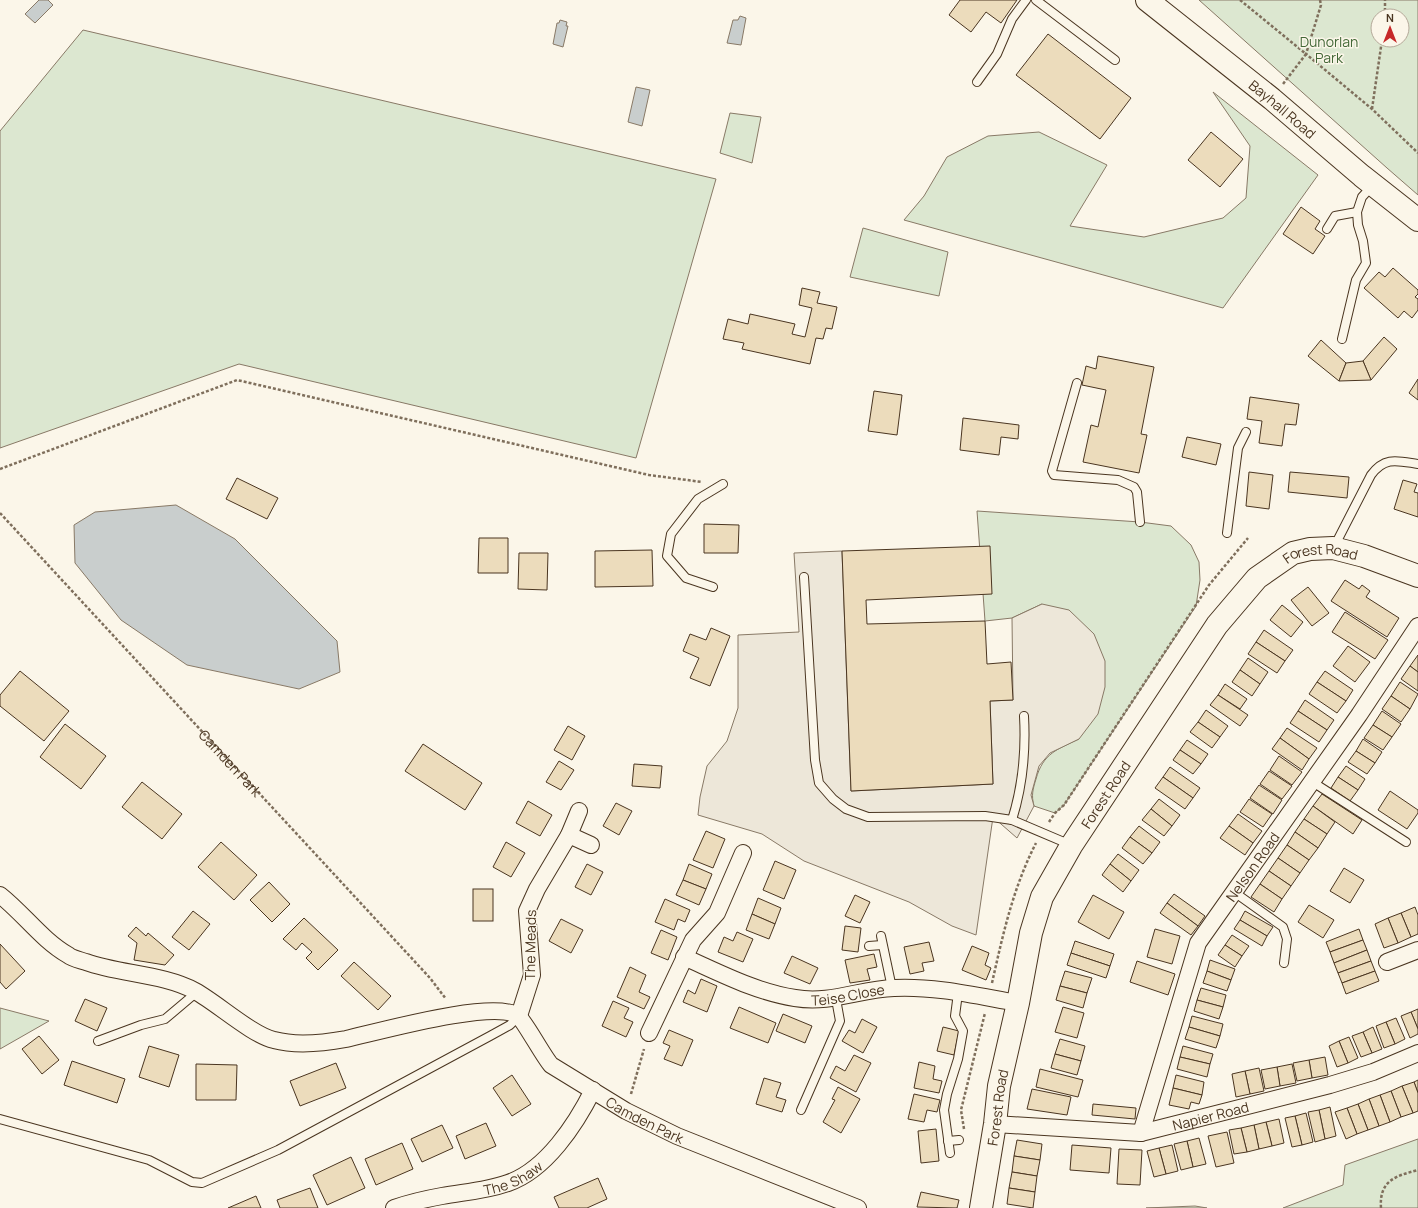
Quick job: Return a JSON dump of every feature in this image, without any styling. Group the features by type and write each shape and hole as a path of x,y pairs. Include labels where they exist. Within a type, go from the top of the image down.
{"street":[{"name":"Bayhall Road","path":"1147,0 1272,99 1418,220"},
{"name":"Forest Road","path":"981,1208 995,1124 998,1086 1018,1003 1030,940 1042,897 1072,846 1217,625 1238,597 1256,578 1293,553 1310,549 1333,548 1364,556 1418,576"},
{"name":"Nelson Road","path":"1141,1133 1198,943 1359,715 1418,626"},
{"name":"The Meads","path":"519,1016 532,975 527,911 537,889 569,835 580,811"},
{"path":"569,835 591,845"},
{"path":"649,1033 693,940 717,913 743,853"},
{"path":"0,895 18,909 45,937 69,956 102,968 174,983 197,992 218,1004 258,1033 274,1040 300,1043 344,1039 458,1014 483,1011 510,1012 519,1016"},
{"path":"1387,962 1418,950"},
{"name":"Teise Close","path":"684,957 763,990 795,998 836,999 892,988 912,988 958,993 1018,1003"},
{"name":"Camden Park","path":"519,1016 543,1056 551,1065 626,1111 678,1136 858,1208"},
{"name":"Napier Road","path":"995,1124 1141,1133 1330,1085 1373,1072 1418,1053"},
{"name":"The Shaw","path":"394,1208 442,1196 476,1192 509,1183 532,1170 554,1149 580,1115 593,1090"}],"lane":[{"path":"977,82 997,54 1012,19 1026,0"},
{"path":"1036,0 1115,60"},
{"path":"1342,340 1356,280 1366,263 1363,241 1358,225 1357,212 1362,197 1374,185"},
{"path":"1327,229 1335,216 1357,212"},
{"path":"1077,383 1052,471 1054,475 1118,480 1127,483 1137,492 1140,522"},
{"path":"1227,533 1238,448 1246,432"},
{"path":"1333,548 1368,480 1380,464 1394,461 1418,464"},
{"path":"713,586 686,578 667,556 671,534 698,499 722,484"},
{"path":"804,576 815,760 819,784 833,799 846,809 868,817 964,814 1012,820 1041,834 1072,846"},
{"path":"1012,820 1024,776 1026,749 1024,716"},
{"path":"1311,781 1406,842"},
{"path":"1234,892 1283,927 1287,939 1284,964"},
{"path":"881,936 892,988"},
{"path":"869,946 882,945"},
{"path":"98,1041 141,1025 166,1019 197,992"},
{"path":"950,1153 944,1110 947,1094 958,1059 963,1031 955,1016 958,993"},
{"path":"801,1110 840,1020 836,999"},
{"path":"0,1119 149,1160 192,1182 202,1183 278,1150 510,1025 519,1016"},
{"path":"948,1141 959,1140"}],"path":[{"path":"1240,0 1372,109 1418,153"},
{"path":"1272,99 1306,54 1321,5 1320,0"},
{"path":"1372,109 1381,48"},
{"path":"0,468 237,380 649,475 722,484"},
{"name":"Camden Park","path":"0,513 430,978 458,1014"},
{"path":"626,1111 649,1033"},
{"path":"1381,1208 1382,1191 1387,1184 1393,1178 1418,1170"}],"green space":[{"name":"Dunorlan Park","path":"1199,0 1418,0 1418,195 1387,168"},
{"path":"83,30 716,179 636,458 239,364 0,448 0,131"},
{"path":"1213,92 1318,175 1223,308 904,220 924,196 947,157 988,136 1039,132 1107,165 1070,226 1144,237 1223,218 1246,198 1250,146"},
{"path":"730,113 761,117 752,163 720,153"},
{"path":"863,228 948,252 939,296 850,277"},
{"path":"977,511 1140,522 1171,526 1191,545 1199,562 1200,580 1196,606 1064,805 1055,813 1034,806 1033,792 1036,779 1043,763 1052,753 1079,739 1042,604 1012,618 985,621"},
{"path":"0,1008 49,1021 0,1049"},
{"path":"1418,1139 1418,1208 1283,1208 1343,1185 1345,1165"},
{"path":"1195,1206 1207,1208 1146,1208"}],"shaded area":[{"path":"39,0 48,0 53,5 35,23 25,14"},
{"path":"740,16 746,18 741,45 727,43 733,20 738,20"},
{"path":"560,20 567,22 566,26 568,26 563,47 553,44 557,23 559,23"},
{"path":"636,87 650,90 642,126 628,122"},
{"path":"176,505 235,539 337,641 340,672 299,689 187,665 121,620 75,563 74,525 95,512"},
{"path":"842,551 851,791 993,784 990,701 1013,700 1012,618 1042,604 1069,610 1094,634 1105,661 1105,687 1098,714 1079,739 1050,753 1039,766 1031,795 1034,806 1017,838 993,817 976,935 952,926 909,902 804,861 762,834 698,815 700,797 707,766 727,741 738,708 738,635 799,632 794,553"}],"building":[{"path":"960,0 1017,0 1001,23 986,12 971,32 949,15"},
{"path":"1048,34 1131,98 1100,139 1016,75"},
{"path":"1211,132 1243,159 1220,187 1188,160"},
{"path":"1301,207 1320,221 1315,229 1325,236 1313,254 1283,234"},
{"path":"1393,268 1418,290 1418,294 1415,297 1418,299 1418,310 1412,318 1404,311 1398,318 1364,288 1379,272 1385,277"},
{"path":"802,288 820,292 817,303 837,307 832,329 826,328 823,339 816,338 810,364 742,349 744,343 723,339 728,319 748,324 750,314 795,324 792,334 805,337 812,308 799,305"},
{"path":"1384,337 1397,349 1371,380 1363,361"},
{"path":"1321,340 1346,363 1339,381 1308,356"},
{"path":"1098,356 1154,367 1141,434 1147,435 1139,473 1083,462 1091,425 1098,427 1106,390 1082,385 1086,366 1096,369"},
{"path":"1363,361 1371,380 1339,381 1346,363"},
{"path":"1418,379 1418,400 1409,393"},
{"path":"874,391 902,395 897,435 868,431"},
{"path":"1250,397 1299,404 1296,425 1285,424 1282,446 1259,443 1262,421 1247,419"},
{"path":"963,418 1019,425 1018,439 1001,437 999,455 960,450"},
{"path":"1187,437 1221,444 1216,465 1182,457"},
{"path":"1249,472 1273,475 1269,509 1246,506"},
{"path":"1290,472 1349,477 1347,498 1288,492"},
{"path":"237,478 278,498 267,519 226,499"},
{"path":"1403,480 1417,484 1414,492 1418,493 1418,517 1394,509"},
{"path":"704,524 739,525 738,553 704,553"},
{"path":"479,538 508,538 508,573 478,573"},
{"path":"990,546 992,594 866,600 867,624 985,621 987,664 1011,662 1013,700 990,701 993,784 851,791 842,551"},
{"path":"652,550 653,586 595,587 595,551"},
{"path":"519,553 548,553 547,590 518,589"},
{"path":"1345,580 1359,589 1362,585 1370,591 1366,597 1399,618 1387,637 1331,601"},
{"path":"1308,587 1329,613 1312,626 1291,600"},
{"path":"1282,605 1303,622 1291,637 1270,620"},
{"path":"1345,612 1388,640 1375,659 1332,632"},
{"path":"711,628 730,636 710,686 690,678 699,658 683,651 690,634 706,640"},
{"path":"1264,630 1293,650 1285,661 1256,642"},
{"path":"1256,642 1285,661 1277,673 1248,654"},
{"path":"1348,646 1370,662 1355,682 1333,666"},
{"path":"1418,655 1418,672 1410,666"},
{"path":"1248,658 1268,672 1260,684 1240,670"},
{"path":"1410,666 1418,672 1418,691 1401,679"},
{"path":"1240,670 1260,684 1252,696 1232,682"},
{"path":"20,671 69,711 44,741 0,706 0,695"},
{"path":"1325,671 1353,690 1346,701 1317,682"},
{"path":"1317,682 1346,701 1337,713 1309,694"},
{"path":"1400,682 1418,694 1410,709 1391,696"},
{"path":"1225,684 1247,699 1240,709 1218,695"},
{"path":"1218,695 1248,715 1240,726 1210,705"},
{"path":"1391,696 1410,709 1401,722 1382,709"},
{"path":"1305,700 1334,720 1327,730 1298,711"},
{"path":"1206,710 1228,726 1220,737 1198,722"},
{"path":"1298,711 1327,730 1319,742 1290,723"},
{"path":"1382,711 1401,724 1392,737 1373,725"},
{"path":"1198,722 1220,737 1212,748 1190,732"},
{"path":"65,724 106,756 81,789 40,757"},
{"path":"1373,725 1392,737 1383,750 1364,738"},
{"path":"568,726 585,736 572,760 554,750"},
{"path":"1287,728 1317,748 1309,759 1280,738"},
{"path":"1280,738 1309,759 1302,770 1272,749"},
{"path":"1363,739 1382,752 1375,763 1356,751"},
{"path":"1187,740 1208,754 1201,764 1180,750"},
{"path":"423,744 482,783 465,810 405,771"},
{"path":"1180,750 1201,764 1193,774 1173,760"},
{"path":"1356,751 1375,763 1367,774 1348,762"},
{"path":"1279,756 1302,772 1292,785 1270,770"},
{"path":"559,761 574,770 561,790 546,782"},
{"path":"634,764 662,766 660,788 632,786"},
{"path":"1346,766 1365,779 1358,790 1338,777"},
{"path":"1170,767 1200,788 1193,798 1163,777"},
{"path":"1269,771 1292,786 1282,799 1260,784"},
{"path":"1163,777 1193,798 1185,809 1155,788"},
{"path":"1338,777 1358,790 1350,801 1331,788"},
{"path":"142,782 182,814 162,839 122,807"},
{"path":"1259,785 1282,800 1273,814 1250,798"},
{"path":"1390,791 1418,810 1418,813 1407,829 1378,810"},
{"path":"1322,794 1362,820 1353,834 1313,806"},
{"path":"1159,799 1180,815 1172,826 1151,809"},
{"path":"1249,799 1272,814 1263,827 1240,812"},
{"path":"528,801 552,815 540,836 516,823"},
{"path":"616,803 632,811 619,835 603,826"},
{"path":"1313,806 1335,822 1327,834 1304,819"},
{"path":"1151,809 1172,826 1164,836 1142,820"},
{"path":"1238,814 1262,831 1253,843 1229,826"},
{"path":"1304,819 1327,834 1318,848 1295,832"},
{"path":"1139,826 1160,842 1152,853 1130,837"},
{"path":"1229,826 1253,843 1245,855 1220,838"},
{"path":"706,831 725,839 713,868 693,860"},
{"path":"1295,832 1318,848 1309,860 1287,845"},
{"path":"1130,837 1152,853 1143,864 1122,848"},
{"path":"221,842 257,875 234,900 198,867"},
{"path":"506,842 525,853 511,877 493,867"},
{"path":"1287,845 1309,860 1300,873 1278,858"},
{"path":"1118,854 1139,870 1131,881 1110,864"},
{"path":"1278,858 1300,873 1291,886 1269,871"},
{"path":"775,861 796,870 784,899 763,890"},
{"path":"587,864 603,872 591,895 575,887"},
{"path":"689,864 712,874 706,889 683,880"},
{"path":"1110,864 1131,881 1123,892 1102,875"},
{"path":"1344,868 1364,880 1350,903 1330,891"},
{"path":"1269,871 1291,886 1282,899 1260,884"},
{"path":"683,880 706,889 699,905 676,895"},
{"path":"269,882 290,904 272,922 250,900"},
{"path":"1260,884 1282,899 1274,912 1251,897"},
{"path":"473,889 493,889 493,921 473,921"},
{"path":"1174,894 1205,916 1198,926 1167,903"},
{"path":"855,895 870,902 860,923 845,916"},
{"path":"1093,895 1124,912 1109,939 1078,922"},
{"path":"758,898 781,908 775,924 752,914"},
{"path":"665,899 690,910 685,922 678,919 674,930 655,922"},
{"path":"1167,903 1198,926 1191,935 1160,913"},
{"path":"1309,905 1334,920 1323,938 1298,922"},
{"path":"1415,907 1418,915 1418,934 1411,937 1401,913"},
{"path":"193,911 210,924 189,950 172,937"},
{"path":"1245,911 1273,927 1267,936 1240,920"},
{"path":"1401,913 1411,937 1398,943 1388,918"},
{"path":"752,914 775,924 769,939 746,930"},
{"path":"304,918 338,950 318,970 306,958 312,952 302,943 296,950 283,939"},
{"path":"1388,918 1398,943 1384,948 1375,924"},
{"path":"561,919 583,930 571,953 549,941"},
{"path":"1240,920 1267,936 1262,946 1234,929"},
{"path":"845,926 861,928 858,952 842,950"},
{"path":"136,927 146,936 148,933 174,955 165,965 134,960 137,943 128,936"},
{"path":"1155,929 1180,936 1172,964 1147,957"},
{"path":"1359,929 1363,940 1330,952 1326,942"},
{"path":"661,930 677,937 668,960 651,953"},
{"path":"737,932 753,939 743,962 718,952 724,937 733,941"},
{"path":"1232,935 1249,946 1242,956 1225,945"},
{"path":"1363,940 1367,950 1334,963 1330,952"},
{"path":"1075,941 1114,954 1110,966 1071,953"},
{"path":"929,942 934,961 922,963 924,971 910,974 904,947"},
{"path":"0,944 25,971 6,989 0,982"},
{"path":"1225,945 1242,956 1235,967 1218,955"},
{"path":"972,946 989,953 985,965 991,968 986,980 962,970"},
{"path":"1367,950 1371,961 1338,973 1334,963"},
{"path":"1071,953 1110,966 1106,978 1067,965"},
{"path":"874,954 877,967 867,969 870,980 850,983 845,960"},
{"path":"792,956 818,968 810,984 784,973"},
{"path":"1210,960 1235,969 1231,980 1207,971"},
{"path":"1137,961 1175,974 1168,995 1130,982"},
{"path":"1371,961 1375,971 1342,983 1338,973"},
{"path":"354,962 391,996 378,1010 341,976"},
{"path":"630,967 646,975 639,992 650,997 644,1009 617,997"},
{"path":"1065,971 1092,978 1087,993 1060,986"},
{"path":"1207,971 1231,980 1227,991 1203,983"},
{"path":"1375,971 1379,981 1346,994 1342,983"},
{"path":"701,979 717,986 707,1012 683,1002 688,990 695,994"},
{"path":"1060,986 1087,993 1083,1008 1056,1000"},
{"path":"1201,988 1226,995 1223,1007 1197,1000"},
{"path":"85,999 107,1008 97,1031 75,1021"},
{"path":"1197,1000 1223,1007 1219,1019 1194,1011"},
{"path":"613,1001 629,1008 624,1018 633,1022 626,1037 602,1026"},
{"path":"739,1007 776,1023 768,1043 730,1028"},
{"path":"1063,1007 1084,1013 1077,1038 1055,1032"},
{"path":"1418,1009 1418,1029 1411,1012"},
{"path":"1411,1012 1418,1029 1418,1034 1410,1038 1401,1016"},
{"path":"783,1014 812,1026 805,1043 776,1031"},
{"path":"1192,1016 1223,1024 1220,1036 1189,1027"},
{"path":"1396,1018 1405,1039 1395,1044 1386,1022"},
{"path":"862,1019 877,1027 863,1053 842,1041 849,1030 855,1033"},
{"path":"1386,1022 1395,1044 1384,1048 1376,1026"},
{"path":"943,1027 959,1031 954,1055 937,1051"},
{"path":"1189,1027 1220,1036 1216,1048 1185,1039"},
{"path":"1373,1027 1382,1049 1372,1053 1363,1032"},
{"path":"669,1030 693,1040 682,1066 664,1059 670,1046 663,1043"},
{"path":"1363,1032 1372,1053 1361,1057 1352,1036"},
{"path":"39,1036 59,1060 42,1074 22,1049"},
{"path":"1349,1037 1358,1058 1348,1063 1339,1041"},
{"path":"1060,1039 1085,1046 1081,1061 1055,1054"},
{"path":"1339,1041 1348,1063 1337,1067 1329,1046"},
{"path":"149,1046 179,1055 169,1087 139,1077"},
{"path":"1183,1046 1213,1054 1210,1064 1180,1057"},
{"path":"1055,1054 1081,1061 1077,1075 1051,1068"},
{"path":"854,1055 871,1063 856,1092 830,1078 836,1066 845,1071"},
{"path":"1180,1057 1210,1064 1207,1077 1177,1069"},
{"path":"1325,1057 1328,1075 1312,1078 1309,1060"},
{"path":"1309,1060 1312,1078 1297,1081 1293,1063"},
{"path":"72,1061 125,1079 117,1103 64,1085"},
{"path":"919,1062 935,1066 933,1079 942,1081 939,1093 914,1088"},
{"path":"336,1063 346,1088 300,1106 290,1081"},
{"path":"196,1064 237,1065 236,1100 196,1100"},
{"path":"1292,1064 1296,1083 1280,1086 1277,1067"},
{"path":"1277,1067 1280,1086 1265,1089 1261,1070"},
{"path":"1259,1068 1264,1091 1250,1094 1245,1071"},
{"path":"1040,1069 1083,1080 1078,1097 1036,1087"},
{"path":"1245,1071 1250,1094 1236,1097 1232,1074"},
{"path":"512,1075 531,1104 512,1116 493,1088"},
{"path":"1176,1075 1204,1082 1202,1095 1173,1088"},
{"path":"764,1078 781,1083 776,1097 786,1100 782,1112 756,1104"},
{"path":"1418,1080 1418,1093 1414,1082"},
{"path":"1414,1082 1418,1093 1418,1111 1413,1113 1402,1086"},
{"path":"1402,1086 1413,1113 1401,1117 1391,1091"},
{"path":"838,1087 860,1099 841,1133 823,1122 835,1100 832,1099"},
{"path":"1173,1088 1202,1095 1199,1104 1191,1102 1189,1109 1169,1105"},
{"path":"1032,1089 1071,1097 1067,1115 1027,1109"},
{"path":"1391,1091 1401,1117 1390,1122 1380,1095"},
{"path":"914,1094 940,1100 937,1112 927,1110 924,1122 908,1119"},
{"path":"1380,1095 1390,1122 1379,1126 1369,1099"},
{"path":"1369,1099 1379,1126 1368,1130 1358,1104"},
{"path":"1093,1104 1136,1108 1135,1119 1092,1115"},
{"path":"1358,1104 1368,1130 1357,1134 1347,1108"},
{"path":"1330,1107 1336,1136 1325,1139 1319,1110"},
{"path":"1347,1108 1357,1134 1346,1139 1335,1112"},
{"path":"1319,1110 1325,1139 1315,1142 1308,1112"},
{"path":"1306,1113 1313,1142 1302,1145 1295,1116"},
{"path":"1295,1116 1302,1145 1292,1147 1285,1118"},
{"path":"1279,1119 1284,1143 1272,1146 1266,1122"},
{"path":"1266,1122 1272,1146 1259,1149 1254,1125"},
{"path":"486,1123 496,1146 465,1159 456,1136"},
{"path":"442,1125 453,1148 422,1162 411,1139"},
{"path":"1254,1125 1259,1149 1247,1152 1241,1128"},
{"path":"1241,1128 1247,1152 1234,1154 1229,1130"},
{"path":"936,1129 939,1161 921,1163 918,1131"},
{"path":"1227,1132 1234,1163 1216,1167 1208,1136"},
{"path":"1199,1138 1206,1164 1193,1167 1187,1141"},
{"path":"1017,1140 1042,1144 1040,1160 1014,1156"},
{"path":"1187,1141 1193,1167 1181,1170 1174,1144"},
{"path":"402,1143 413,1169 376,1185 365,1159"},
{"path":"1072,1145 1111,1148 1109,1173 1070,1170"},
{"path":"1172,1145 1178,1171 1166,1174 1159,1148"},
{"path":"1159,1148 1166,1174 1154,1177 1147,1151"},
{"path":"1119,1149 1142,1150 1140,1185 1117,1184"},
{"path":"1014,1156 1040,1160 1037,1176 1012,1172"},
{"path":"351,1157 365,1188 327,1205 313,1175"},
{"path":"1012,1172 1037,1176 1035,1192 1009,1188"},
{"path":"598,1178 607,1199 587,1208 559,1208 554,1197"},
{"path":"310,1188 318,1208 280,1208 277,1200"},
{"path":"1009,1188 1035,1192 1033,1208 1007,1204"},
{"path":"921,1192 959,1200 957,1208 917,1207"},
{"path":"256,1196 261,1208 228,1208"}]}
